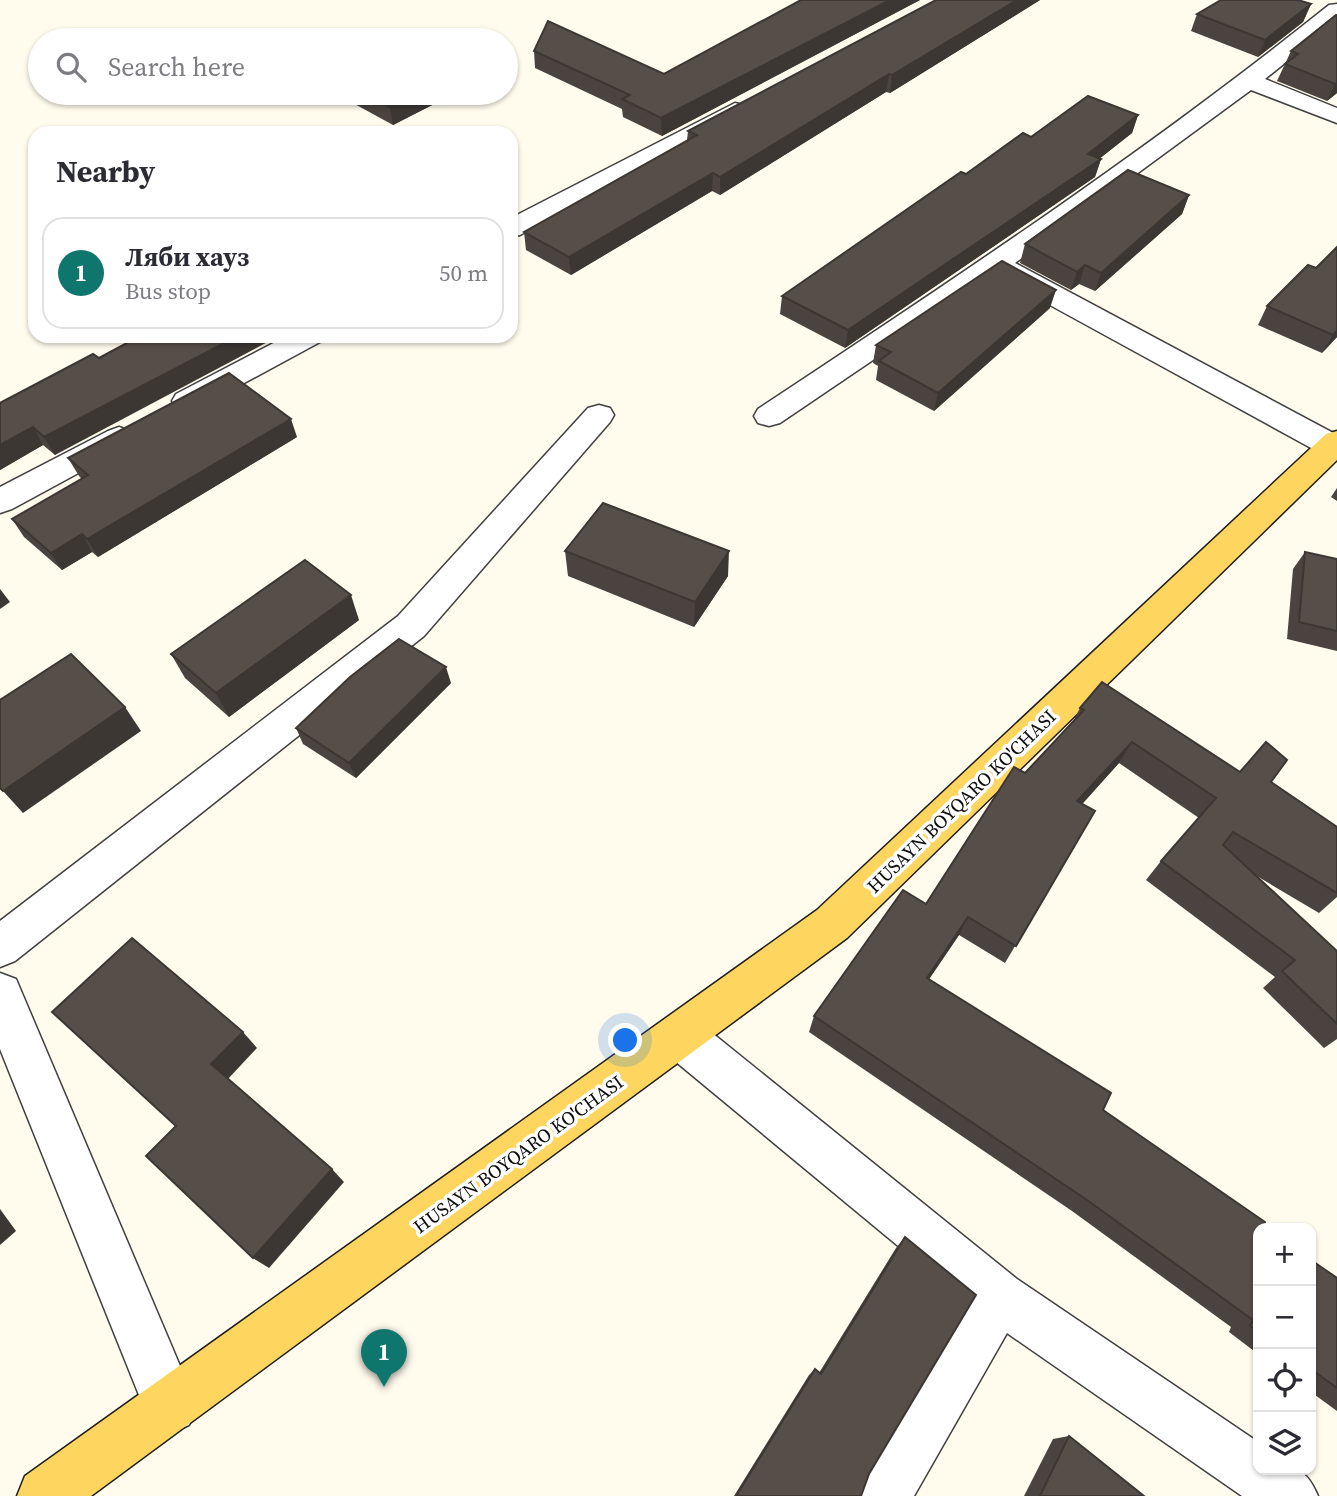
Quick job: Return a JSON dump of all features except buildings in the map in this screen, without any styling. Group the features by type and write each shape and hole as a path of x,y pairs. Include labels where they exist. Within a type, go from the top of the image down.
{"main road":[{"name":"HUSAYN BOYQARO KO'CHASI","path":"46,1496 832,924 1335,444"}],"street":[{"path":"769,416 996,264 1249,81 1337,10"},
{"path":"1249,81 1337,116"},
{"path":"518,225 757,98"},
{"path":"996,264 1335,444"},
{"path":"0,501 297,343"},
{"path":"0,947 411,626 599,415"},
{"path":"0,994 170,1406"},
{"path":"680,1037 999,1297 1290,1496"},
{"path":"883,1496 999,1297"}],"place":[{"name":"Ляби хауз","path":"384,1387"}]}
